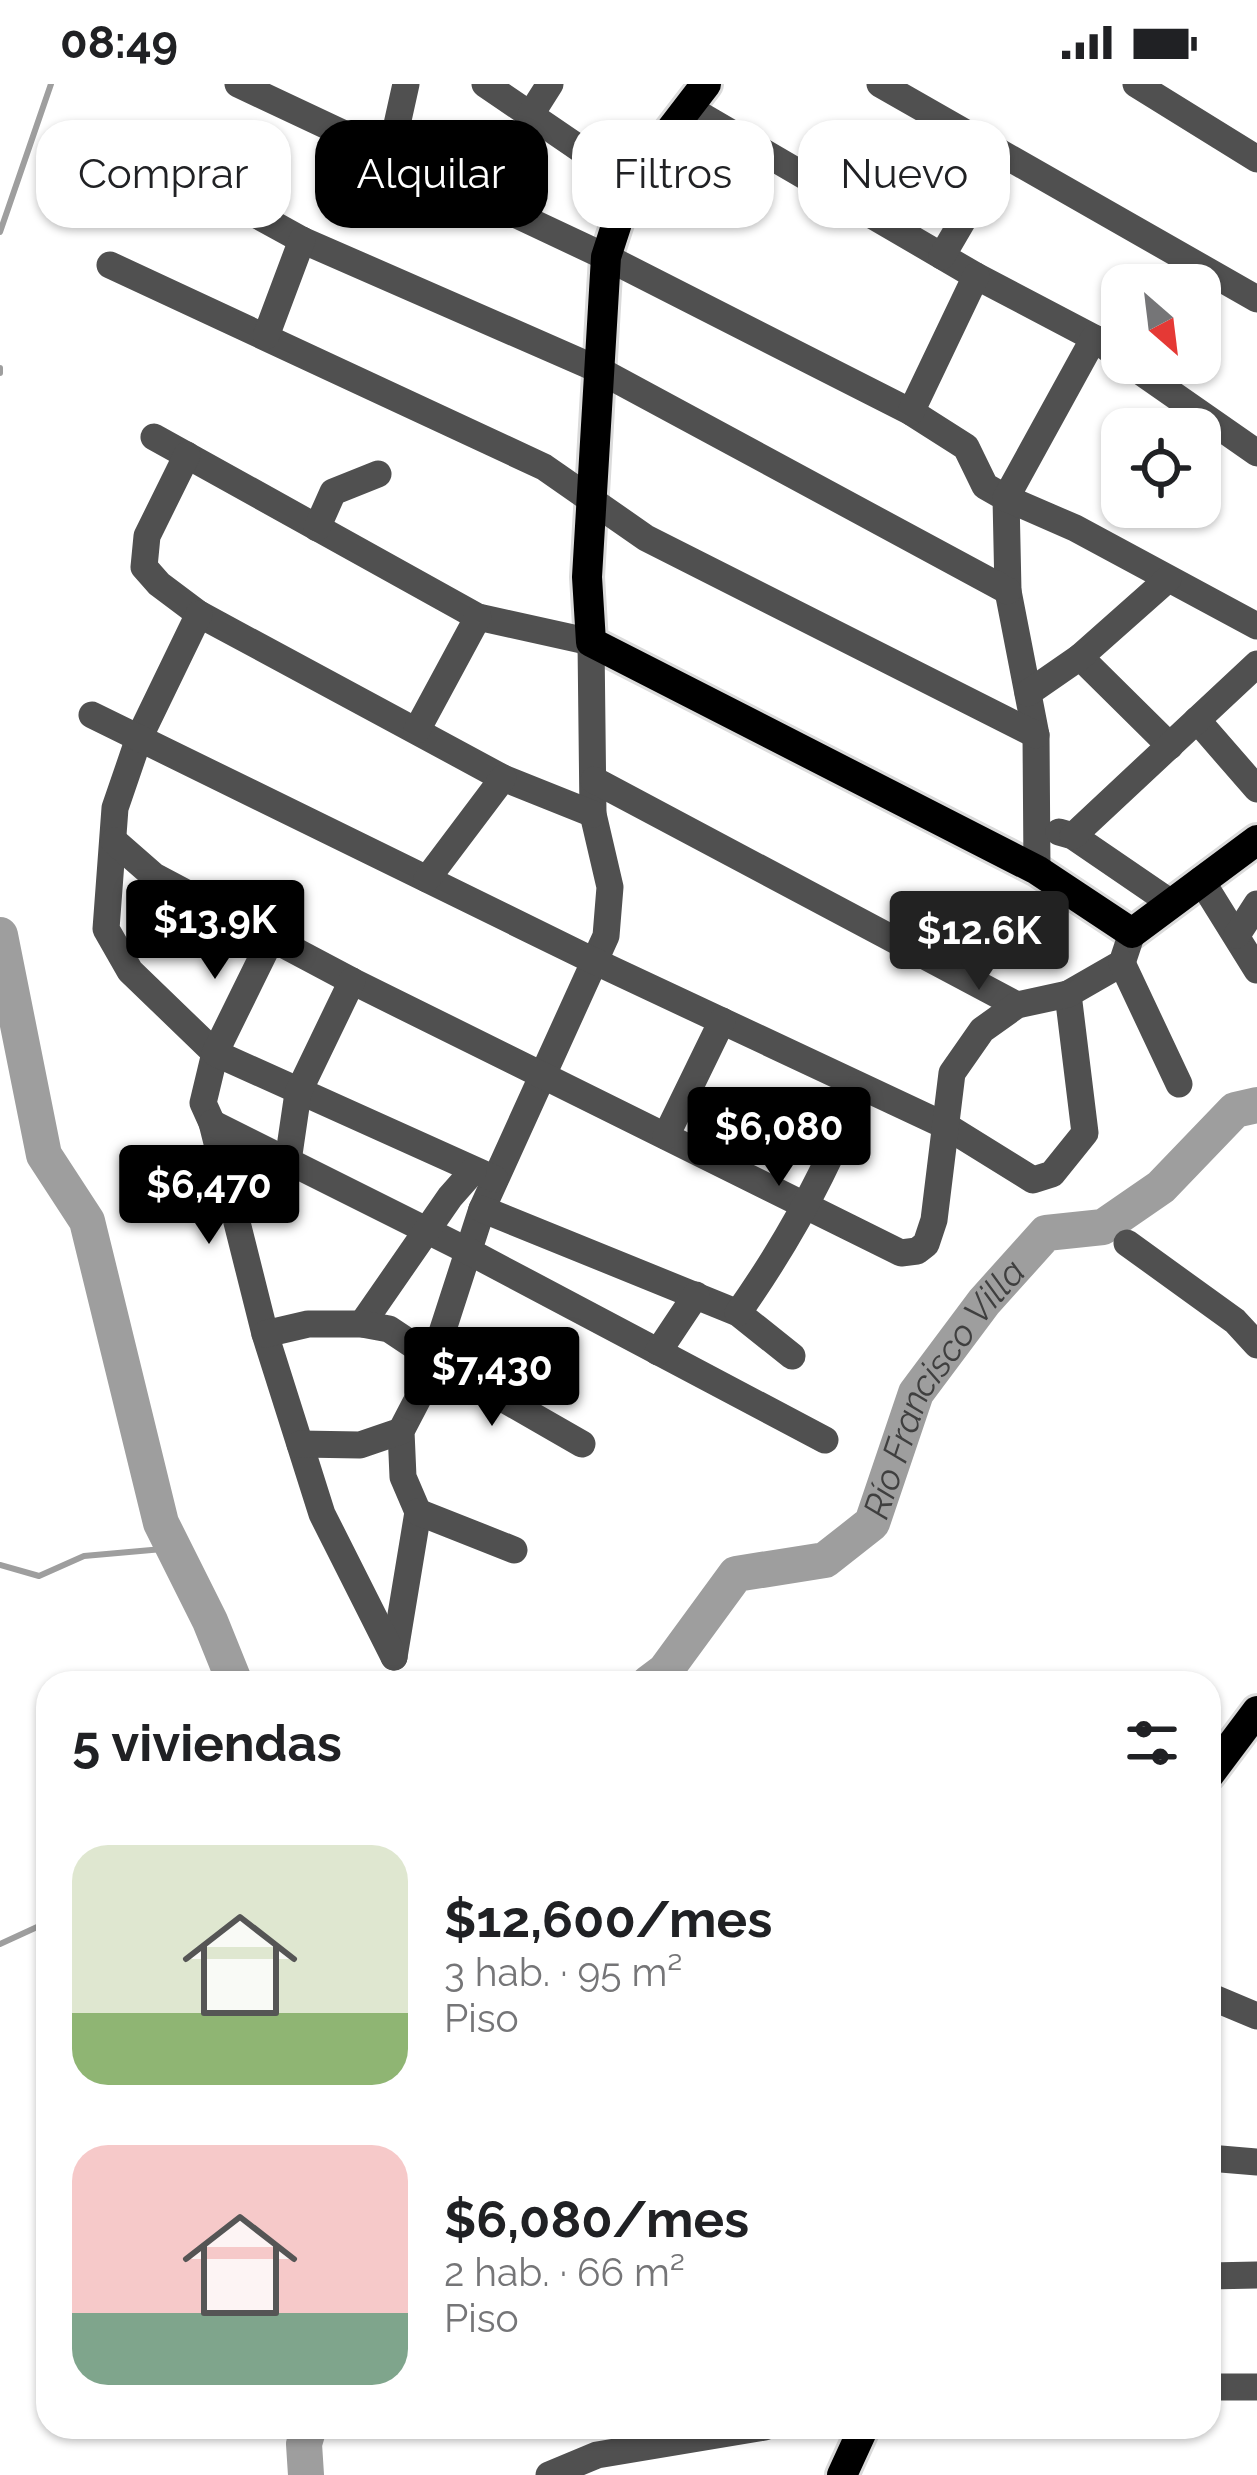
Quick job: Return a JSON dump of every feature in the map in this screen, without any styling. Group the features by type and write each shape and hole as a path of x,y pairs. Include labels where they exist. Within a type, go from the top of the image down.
{"main road":[{"path":"615,228 606,257 597,369 587,577 591,642 1037,871 1132,933 1257,840"},
{"path":"1221,1759 1257,1711"},
{"path":"842,2475 858,2439"}],"street":[{"path":"238,84 315,120"},
{"path":"398,120 406,84"},
{"path":"485,84 572,142"},
{"path":"531,114 550,84"},
{"path":"880,84 941,120"},
{"path":"1156,89 1257,159"},
{"path":"698,97 942,256 1101,343"},
{"path":"1010,160 1257,299"},
{"path":"280,228 597,369 1008,591"},
{"path":"544,228 911,412 967,447 985,486 1076,528 1257,626"},
{"path":"942,256 958,228"},
{"path":"266,336 302,240"},
{"path":"110,265 544,467 646,538 1036,735"},
{"path":"911,412 976,276"},
{"path":"1037,871 1036,735 1008,591 1006,497 1094,338"},
{"path":"1158,384 1257,453"},
{"path":"154,436 478,617 591,642 593,814 610,887 606,937 542,1075 484,1175 426,1231 362,1324"},
{"path":"187,455 147,536 144,567 159,584 200,614 502,778 593,814"},
{"path":"317,527 333,491 378,474"},
{"path":"1028,693 1080,657 1168,579"},
{"path":"200,614 139,738 116,808 106,928 130,971 215,1054 484,1175"},
{"path":"417,730 478,617"},
{"path":"1080,657 1170,746"},
{"path":"1073,836 1257,664"},
{"path":"92,715 594,961 946,1126 1033,1180 1052,1174 1085,1133 1068,994"},
{"path":"1197,720 1257,789"},
{"path":"427,879 502,778"},
{"path":"594,780 1017,1005"},
{"path":"1037,828 1073,836 1171,903"},
{"path":"114,842 154,876 271,939 902,1253 926,1244 934,1220 952,1073 982,1030 1017,1005 1068,994 1122,963 1132,933"},
{"path":"1201,880 1257,970"},
{"path":"1237,934 1257,904"},
{"path":"271,939 215,1054 202,1103 212,1123 265,1334 322,1514 394,1657 418,1512 403,1477 400,1431 434,1359 482,1209 484,1175"},
{"path":"1122,963 1179,1084"},
{"path":"288,1161 298,1093 352,981"},
{"path":"666,1136 722,1022"},
{"path":"738,1312 807,1204 860,1087"},
{"path":"212,1123 468,1251 825,1440"},
{"path":"482,1209 738,1312 792,1356"},
{"path":"1127,1243 1234,1321 1257,1345"},
{"path":"658,1352 696,1295"},
{"path":"265,1334 308,1324 389,1329 582,1444"},
{"path":"300,1444 360,1445 400,1431"},
{"path":"418,1512 514,1550"},
{"path":"1221,2001 1257,2016"},
{"path":"1221,2159 1257,2162"},
{"path":"1221,2276 1257,2275"},
{"path":"1221,2387 1257,2387"},
{"path":"549,2475 594,2441"}],"path":[{"path":"1037,871 1068,994"}],"waterway":[{"path":"0,232 51,84"},
{"path":"0,368 0,373"},
{"path":"0,935 44,1155 87,1221 161,1523 230,1671"},
{"name":"Río Francisco Villa","path":"665,1671 736,1574 825,1560 872,1523 916,1393 984,1302 1046,1233 1103,1227 1161,1187 1235,1110 1257,1105"},
{"path":"0,1565 39,1576 84,1556 174,1548"},
{"path":"0,1944 36,1928"},
{"path":"305,2439 306,2475"}]}
